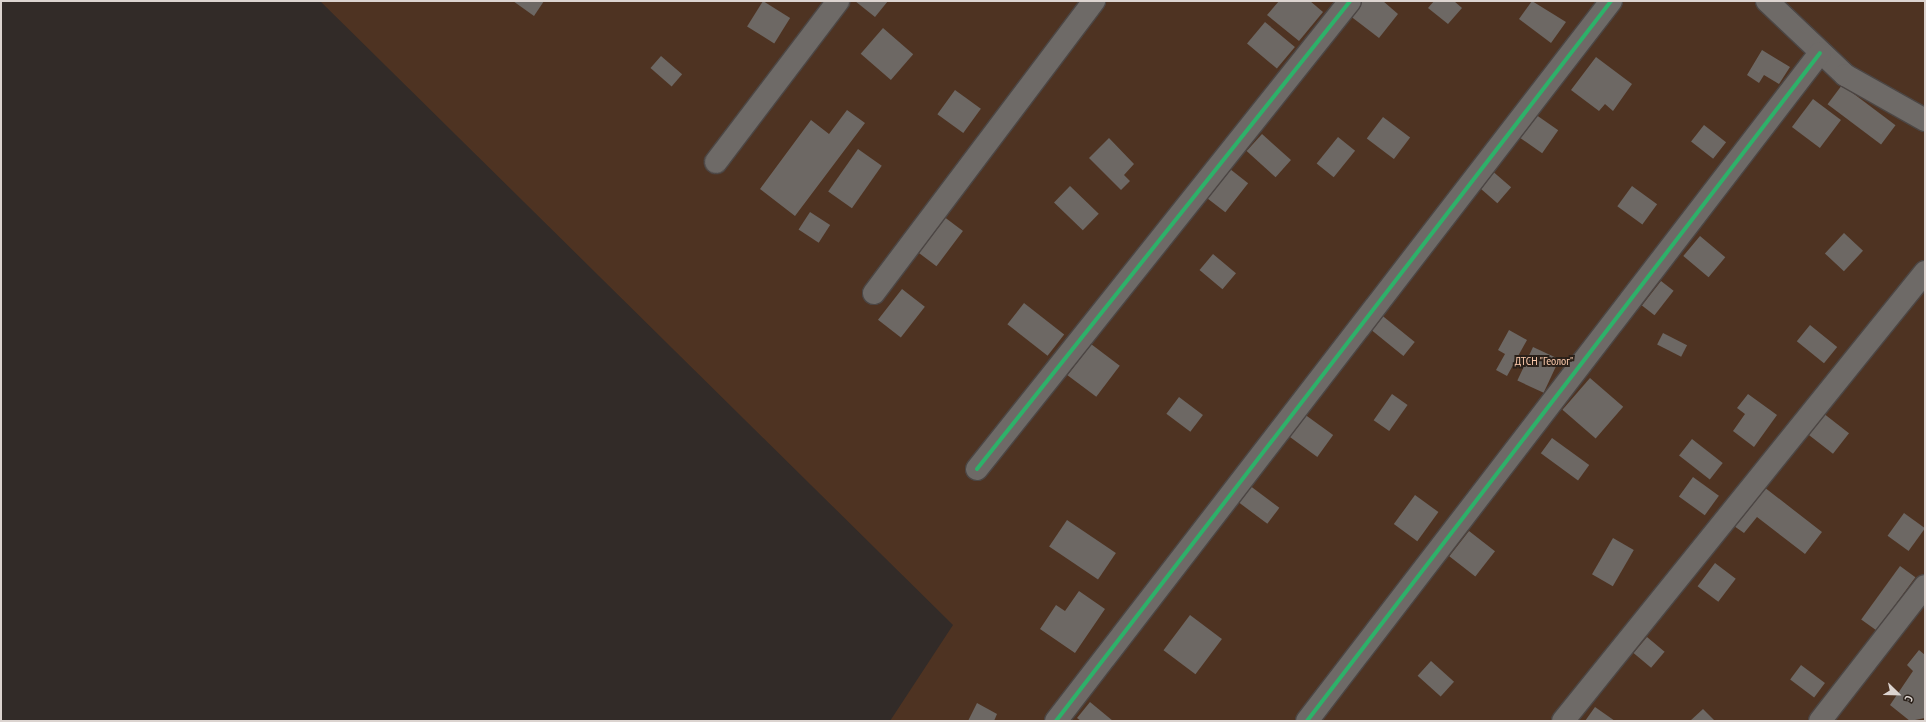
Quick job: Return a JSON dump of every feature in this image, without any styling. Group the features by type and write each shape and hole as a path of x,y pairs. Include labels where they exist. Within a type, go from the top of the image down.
{"street":[{"path":"716,162 838,1"},
{"path":"874,292 1094,1"},
{"path":"977,469 1350,1"},
{"path":"1056,721 1611,1"},
{"path":"1767,1 1844,75 1925,120"},
{"path":"1307,721 1820,53"},
{"path":"1563,721 1925,272"},
{"path":"1820,721 1925,586"}],"green space":[{"name":"ДТСН \"Геолог\"","path":"320,1 1925,1 1925,721 890,721 953,625"}],"building":[{"path":"513,1 544,1 534,16"},
{"path":"763,1 790,18 774,43 747,26"},
{"path":"855,1 888,1 875,17"},
{"path":"1279,1 1310,1 1323,12 1299,41 1267,15"},
{"path":"1359,1 1383,1 1398,14 1379,38 1349,15"},
{"path":"1434,1 1454,1 1462,8 1448,24 1428,8"},
{"path":"1532,1 1566,22 1551,43 1519,19"},
{"path":"1265,22 1295,47 1277,69 1247,43"},
{"path":"883,28 913,54 891,80 861,54"},
{"path":"1762,50 1790,67 1779,84 1764,75 1759,83 1747,75"},
{"path":"661,56 682,74 672,86 651,68"},
{"path":"1596,57 1632,84 1613,111 1605,104 1599,111 1571,90"},
{"path":"1842,85 1896,125 1881,144 1828,104"},
{"path":"955,90 981,109 963,133 937,114"},
{"path":"1813,99 1841,120 1820,148 1792,127"},
{"path":"847,110 865,123 795,216 760,189 811,120 829,134"},
{"path":"1532,112 1558,130 1542,153 1516,135"},
{"path":"1383,117 1410,137 1394,159 1367,139"},
{"path":"1704,125 1726,142 1713,159 1691,142"},
{"path":"1262,134 1291,160 1276,177 1247,151"},
{"path":"1338,137 1355,151 1334,177 1317,163"},
{"path":"1109,138 1134,164 1124,175 1130,181 1121,190 1089,158"},
{"path":"858,149 882,166 852,208 828,192"},
{"path":"1230,169 1248,183 1225,212 1207,198"},
{"path":"1490,169 1511,187 1497,203 1476,185"},
{"path":"1070,186 1099,214 1083,230 1054,203"},
{"path":"1632,186 1657,204 1642,224 1617,206"},
{"path":"810,212 830,225 819,243 799,230"},
{"path":"939,213 963,231 936,266 913,248"},
{"path":"1844,233 1863,251 1844,271 1825,253"},
{"path":"1700,236 1725,257 1709,277 1683,256"},
{"path":"1213,254 1236,273 1222,289 1200,270"},
{"path":"1661,281 1674,291 1655,315 1642,305"},
{"path":"902,289 925,307 901,338 878,320"},
{"path":"1024,303 1064,334 1048,356 1007,324"},
{"path":"1379,313 1415,342 1403,356 1368,327"},
{"path":"1810,325 1837,347 1824,363 1797,341"},
{"path":"1509,330 1527,340 1507,376 1496,370 1505,354 1498,350"},
{"path":"1663,333 1687,345 1681,357 1657,345"},
{"path":"1091,344 1120,366 1096,397 1068,375"},
{"path":"1533,347 1559,359 1544,393 1517,381"},
{"path":"1590,378 1623,407 1596,439 1562,410"},
{"path":"1392,394 1408,405 1389,431 1374,420"},
{"path":"1748,394 1777,415 1754,447 1733,431 1745,414 1737,408"},
{"path":"1179,397 1203,415 1190,432 1166,414"},
{"path":"1300,411 1333,435 1317,457 1284,433"},
{"path":"1823,413 1849,433 1833,454 1807,433"},
{"path":"1552,438 1589,465 1578,480 1541,453"},
{"path":"1692,439 1723,463 1710,480 1679,456"},
{"path":"1693,477 1719,496 1705,515 1679,496"},
{"path":"1249,485 1279,508 1267,524 1237,501"},
{"path":"1764,487 1822,532 1805,554 1757,517 1744,533 1734,526"},
{"path":"1415,495 1438,512 1417,541 1394,524"},
{"path":"1904,513 1925,528 1909,551 1888,536"},
{"path":"1067,520 1116,553 1098,580 1049,547"},
{"path":"1469,531 1495,551 1475,577 1449,556"},
{"path":"1613,538 1634,550 1613,586 1592,574"},
{"path":"1715,563 1736,579 1718,602 1698,586"},
{"path":"1900,566 1915,577 1877,631 1861,619"},
{"path":"1079,591 1105,609 1075,653 1040,629 1056,605 1065,611"},
{"path":"1190,615 1222,639 1195,674 1164,650"},
{"path":"1647,637 1665,652 1651,668 1634,653"},
{"path":"1919,650 1925,655 1925,718 1910,721 1890,705 1913,671 1907,665"},
{"path":"1431,661 1454,682 1441,697 1418,676"},
{"path":"1801,665 1825,683 1814,697 1790,679"},
{"path":"1090,702 1113,721 1081,721 1077,718"},
{"path":"977,703 997,714 994,721 968,721"},
{"path":"1595,707 1615,721 1585,721"},
{"path":"1703,709 1715,721 1690,721"}],"cycle path":[{"path":"977,469 1350,1"},
{"path":"1056,721 1611,1"},
{"path":"1307,721 1820,53"}]}
